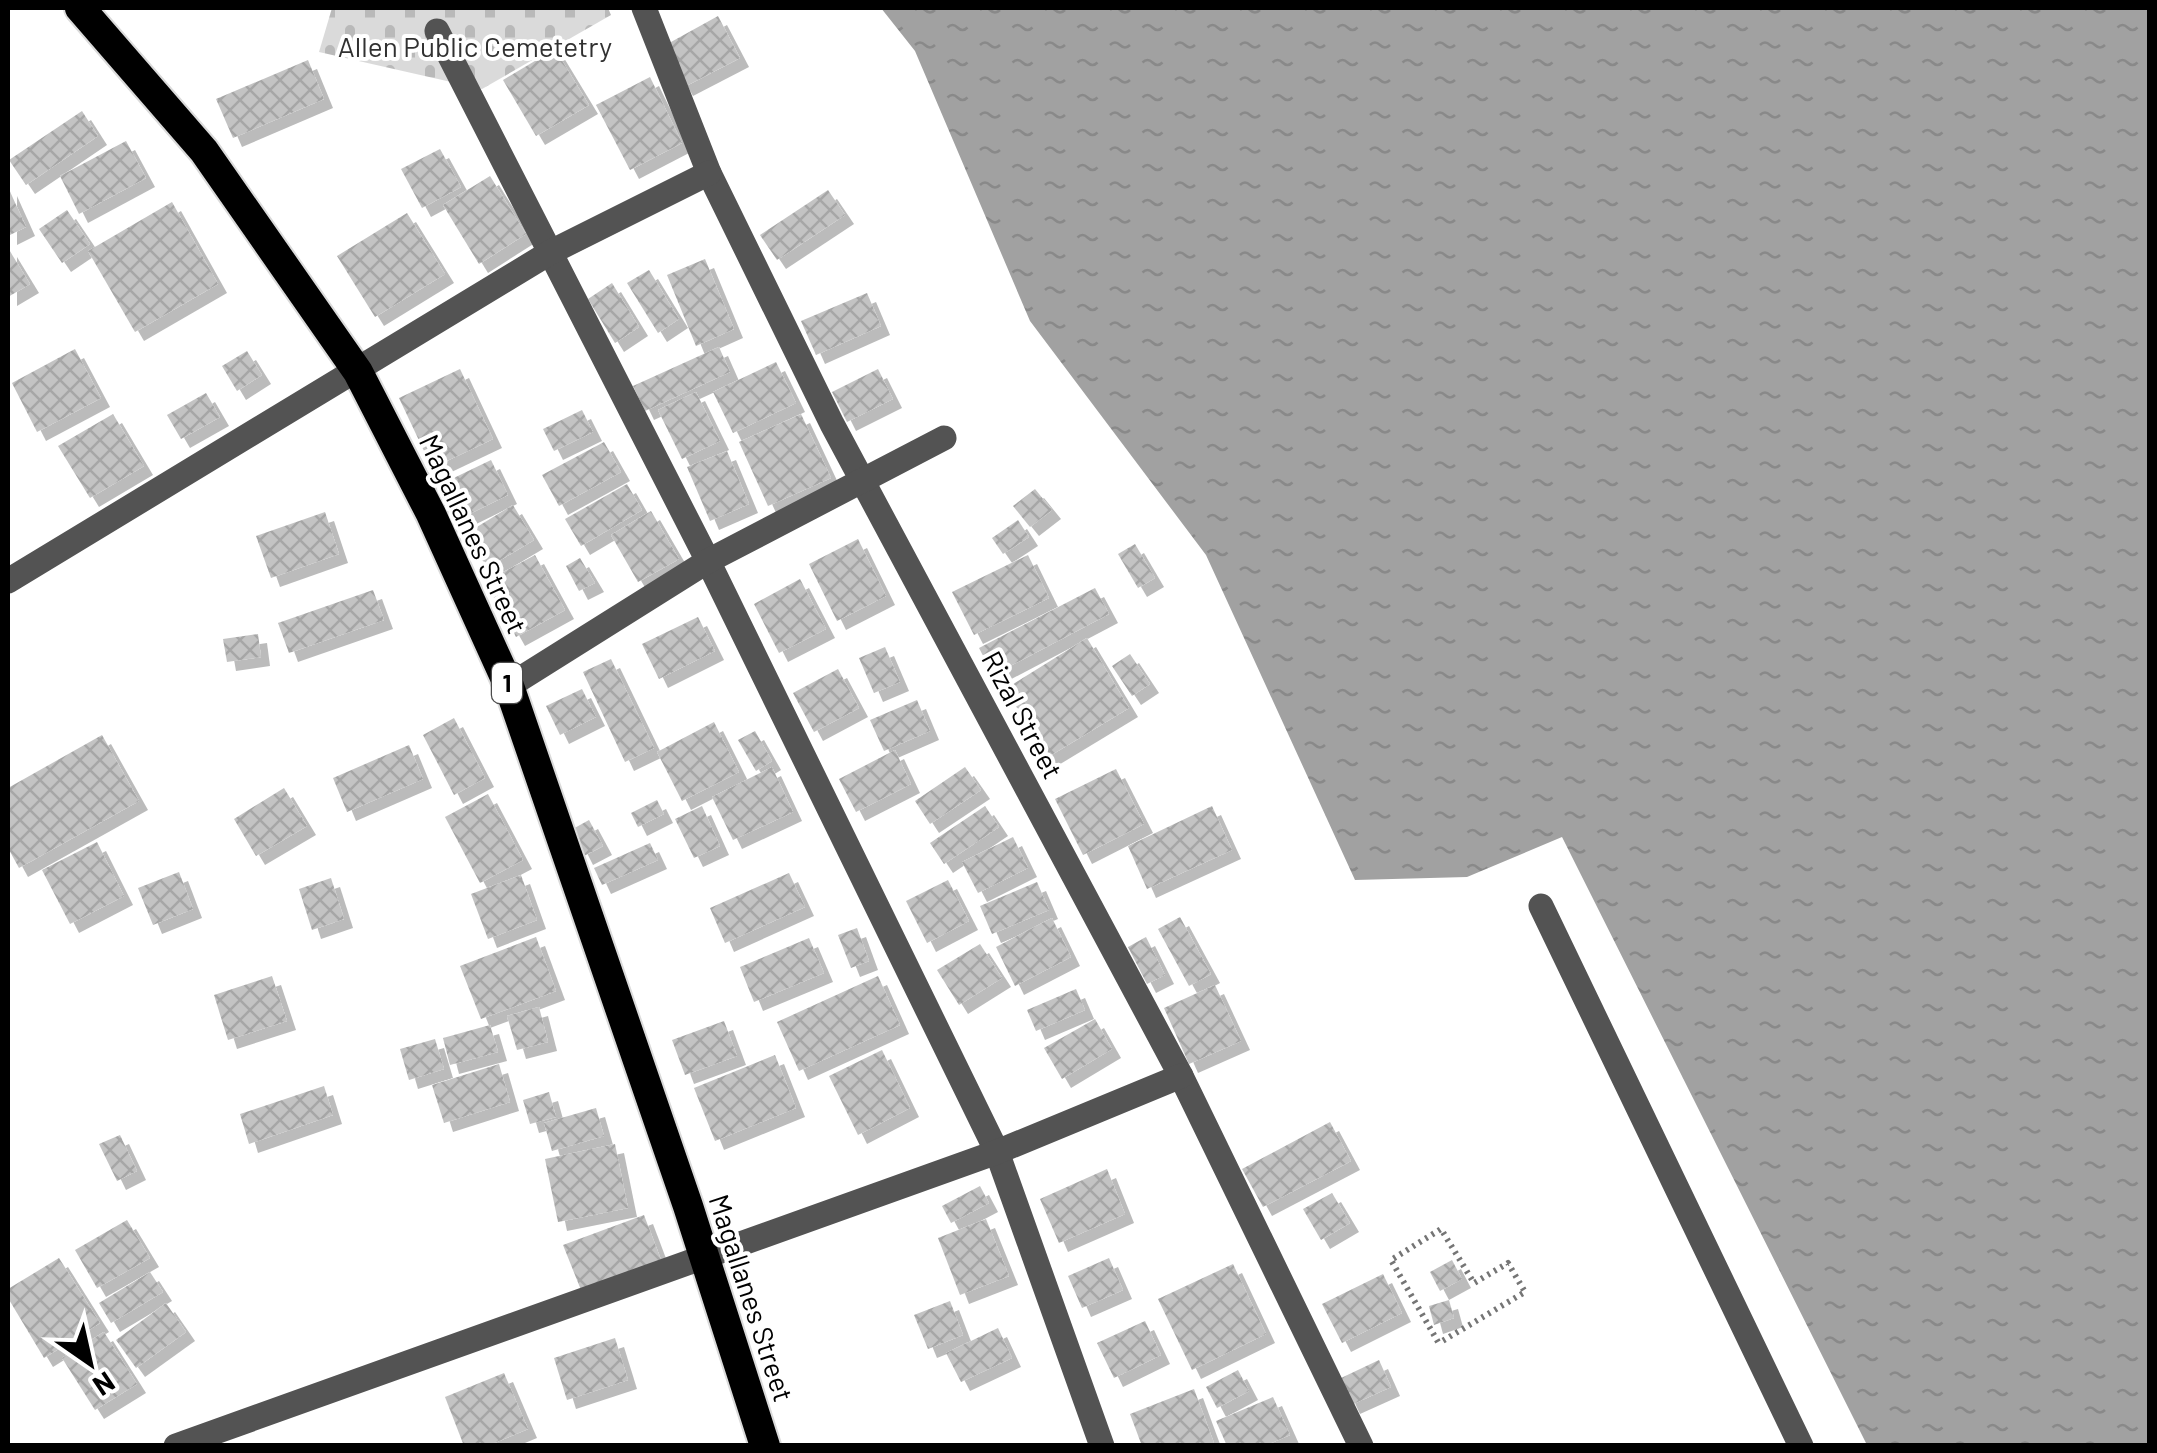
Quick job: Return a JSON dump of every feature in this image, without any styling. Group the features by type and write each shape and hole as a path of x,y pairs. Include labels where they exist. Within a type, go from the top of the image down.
{"highway":[{"name":"Magallanes Street","path":"80,8 204,151 358,372 430,514 508,686 764,1446"}],"street":[{"name":"Rizal Street","path":"644,8 709,173 862,479 1181,1076 1361,1446"},
{"path":"436,31 708,561 997,1152 1102,1446"},
{"path":"8,581 551,252 709,173"},
{"path":"508,686 708,561 944,438"},
{"path":"1541,906 1801,1446"},
{"path":"176,1446 704,1260 997,1152 1181,1076"}],"path":[{"path":"1441,1228 1474,1283 1508,1263 1525,1292 1439,1343 1390,1260 1441,1228"}],"green space":[{"name":"Allen Public Cemetetry","path":"332,8 608,8 611,15 482,89 319,52"}],"water":[{"path":"881,8 2149,8 2149,1445 1867,1445 1562,837 1467,877 1355,880 1206,555 1030,321 915,51"}],"building":[{"path":"718,16 740,58 684,87 662,47"},
{"path":"555,49 589,105 536,136 503,80"},
{"path":"308,60 324,99 233,138 216,99"},
{"path":"650,77 682,143 630,170 596,105"},
{"path":"82,111 98,136 26,185 9,160"},
{"path":"126,141 146,178 79,214 60,176"},
{"path":"440,149 461,187 422,208 401,169"},
{"path":"490,176 526,234 479,264 443,205"},
{"path":"8,187 26,227 8,236"},
{"path":"828,190 845,215 777,260 760,235"},
{"path":"172,202 218,284 135,332 88,251"},
{"path":"67,210 90,244 62,263 39,229"},
{"path":"407,213 445,274 375,317 337,256"},
{"path":"8,248 30,284 8,297"},
{"path":"705,259 734,329 696,346 667,275"},
{"path":"649,270 679,319 658,333 627,283"},
{"path":"612,283 639,327 615,343 588,299"},
{"path":"867,293 881,326 816,355 801,321"},
{"path":"719,347 730,372 645,411 633,386"},
{"path":"75,349 101,398 37,432 12,383"},
{"path":"247,351 262,375 237,391 222,366"},
{"path":"776,362 796,403 733,433 713,392"},
{"path":"460,369 493,439 432,468 399,398"},
{"path":"878,369 893,399 847,422 832,392"},
{"path":"696,392 720,441 682,459 658,410"},
{"path":"206,393 220,417 181,439 167,415"},
{"path":"582,410 593,432 554,451 543,429"},
{"path":"113,414 144,466 90,498 58,446"},
{"path":"801,414 831,478 768,506 739,442"},
{"path":"604,442 621,472 559,506 542,475"},
{"path":"727,451 749,504 710,521 687,467"},
{"path":"491,460 508,495 451,523 433,488"},
{"path":"627,484 642,510 581,546 565,519"},
{"path":"1035,489 1052,510 1030,527 1013,506"},
{"path":"513,505 534,540 487,568 467,533"},
{"path":"651,511 679,559 638,582 611,535"},
{"path":"325,512 339,554 271,578 256,536"},
{"path":"1018,520 1029,537 1003,554 992,538"},
{"path":"858,539 886,596 837,621 809,564"},
{"path":"1135,544 1155,578 1138,588 1118,554"},
{"path":"535,555 565,610 516,637 485,582"},
{"path":"1028,555 1049,598 974,635 952,592"},
{"path":"580,558 595,583 579,591 566,566"},
{"path":"800,579 826,629 779,653 754,604"},
{"path":"1095,588 1109,614 993,675 979,648"},
{"path":"373,590 384,620 289,653 278,623"},
{"path":"698,617 715,651 659,679 642,644"},
{"path":"258,634 261,657 227,662 223,639"},
{"path":"1087,638 1129,708 1048,757 1005,689"},
{"path":"885,647 900,682 874,693 859,658"},
{"path":"1130,654 1150,684 1132,696 1112,666"},
{"path":"611,659 654,748 625,762 583,672"},
{"path":"838,669 859,708 814,732 793,693"},
{"path":"582,689 596,717 560,735 546,706"},
{"path":"917,700 930,731 884,751 870,720"},
{"path":"454,718 485,778 454,795 423,735"},
{"path":"714,722 739,772 682,801 657,752"},
{"path":"755,731 772,761 756,771 738,740"},
{"path":"102,735 139,801 19,868 8,848 8,788"},
{"path":"409,745 423,779 347,812 333,778"},
{"path":"895,750 911,784 856,812 839,779"},
{"path":"772,767 793,812 733,840 712,797"},
{"path":"965,767 981,790 930,824 915,801"},
{"path":"1116,769 1144,824 1083,855 1055,799"},
{"path":"284,788 307,826 256,856 234,819"},
{"path":"488,794 523,860 480,883 445,817"},
{"path":"657,800 664,814 638,827 631,813"},
{"path":"702,806 720,846 694,858 675,819"},
{"path":"985,806 999,827 944,864 930,843"},
{"path":"1212,806 1232,850 1147,889 1128,846"},
{"path":"589,820 603,846 584,856 571,830"},
{"path":"1013,837 1028,868 978,893 962,862"},
{"path":"97,842 124,896 70,924 42,870"},
{"path":"650,843 658,860 602,885 594,868"},
{"path":"179,872 193,909 153,925 138,888"},
{"path":"789,873 805,907 725,943 710,908"},
{"path":"521,875 537,920 488,939 471,894"},
{"path":"331,878 344,919 312,930 299,889"},
{"path":"948,880 969,921 927,943 906,901"},
{"path":"1037,882 1049,910 992,934 980,906"},
{"path":"1180,917 1211,974 1189,986 1158,929"},
{"path":"1052,918 1071,957 1015,986 996,947"},
{"path":"857,928 869,961 851,968 838,935"},
{"path":"536,937 556,991 481,1019 460,966"},
{"path":"1146,937 1165,975 1147,984 1128,947"},
{"path":"809,938 824,973 754,1002 740,967"},
{"path":"980,944 1002,978 959,1005 937,970"},
{"path":"272,976 287,1021 228,1040 214,995"},
{"path":"878,976 900,1025 799,1071 777,1022"},
{"path":"1215,985 1241,1041 1189,1064 1164,1008"},
{"path":"1076,989 1085,1010 1036,1031 1027,1010"},
{"path":"539,1007 548,1042 517,1050 507,1016"},
{"path":"1095,1019 1112,1049 1062,1079 1044,1048"},
{"path":"724,1021 737,1056 685,1075 672,1040"},
{"path":"490,1025 498,1052 450,1065 443,1038"},
{"path":"435,1039 444,1069 409,1080 400,1049"},
{"path":"882,1050 910,1108 858,1135 829,1076"},
{"path":"775,1055 796,1108 715,1141 694,1088"},
{"path":"499,1064 510,1102 444,1123 432,1085"},
{"path":"324,1086 333,1115 249,1144 240,1114"},
{"path":"549,1092 556,1117 530,1124 523,1100"},
{"path":"596,1108 604,1136 552,1151 544,1123"},
{"path":"1330,1122 1351,1161 1263,1207 1242,1169"},
{"path":"120,1135 137,1171 117,1181 99,1144"},
{"path":"615,1144 628,1208 558,1222 545,1159"},
{"path":"1107,1169 1125,1214 1059,1243 1040,1199"},
{"path":"980,1186 989,1203 951,1223 942,1206"},
{"path":"1332,1193 1350,1223 1321,1240 1303,1209"},
{"path":"644,1215 661,1260 581,1290 563,1245"},
{"path":"986,1219 1009,1276 960,1295 938,1238"},
{"path":"127,1220 150,1258 97,1288 75,1250"},
{"path":"59,1258 100,1323 44,1358 8,1298 8,1289"},
{"path":"1109,1258 1123,1290 1082,1308 1068,1276"},
{"path":"1452,1260 1462,1279 1440,1291 1430,1272"},
{"path":"1233,1264 1266,1334 1192,1370 1158,1299"},
{"path":"150,1272 163,1292 111,1323 99,1303"},
{"path":"1383,1274 1402,1313 1342,1343 1322,1304"},
{"path":"1449,1300 1454,1318 1434,1325 1429,1306"},
{"path":"950,1301 963,1335 928,1349 914,1315"},
{"path":"166,1303 186,1332 136,1368 116,1340"},
{"path":"1145,1321 1161,1355 1114,1378 1097,1343"},
{"path":"998,1328 1012,1358 961,1382 946,1353"},
{"path":"104,1332 137,1384 95,1410 62,1358"},
{"path":"615,1338 628,1380 567,1400 554,1358"},
{"path":"1379,1360 1391,1387 1351,1405 1339,1379"},
{"path":"1238,1370 1249,1391 1217,1408 1206,1387"},
{"path":"504,1373 528,1429 487,1446 464,1446 445,1397"},
{"path":"1194,1389 1215,1446 1142,1446 1130,1414"},
{"path":"1273,1397 1290,1435 1264,1446 1227,1446 1216,1421"}]}
